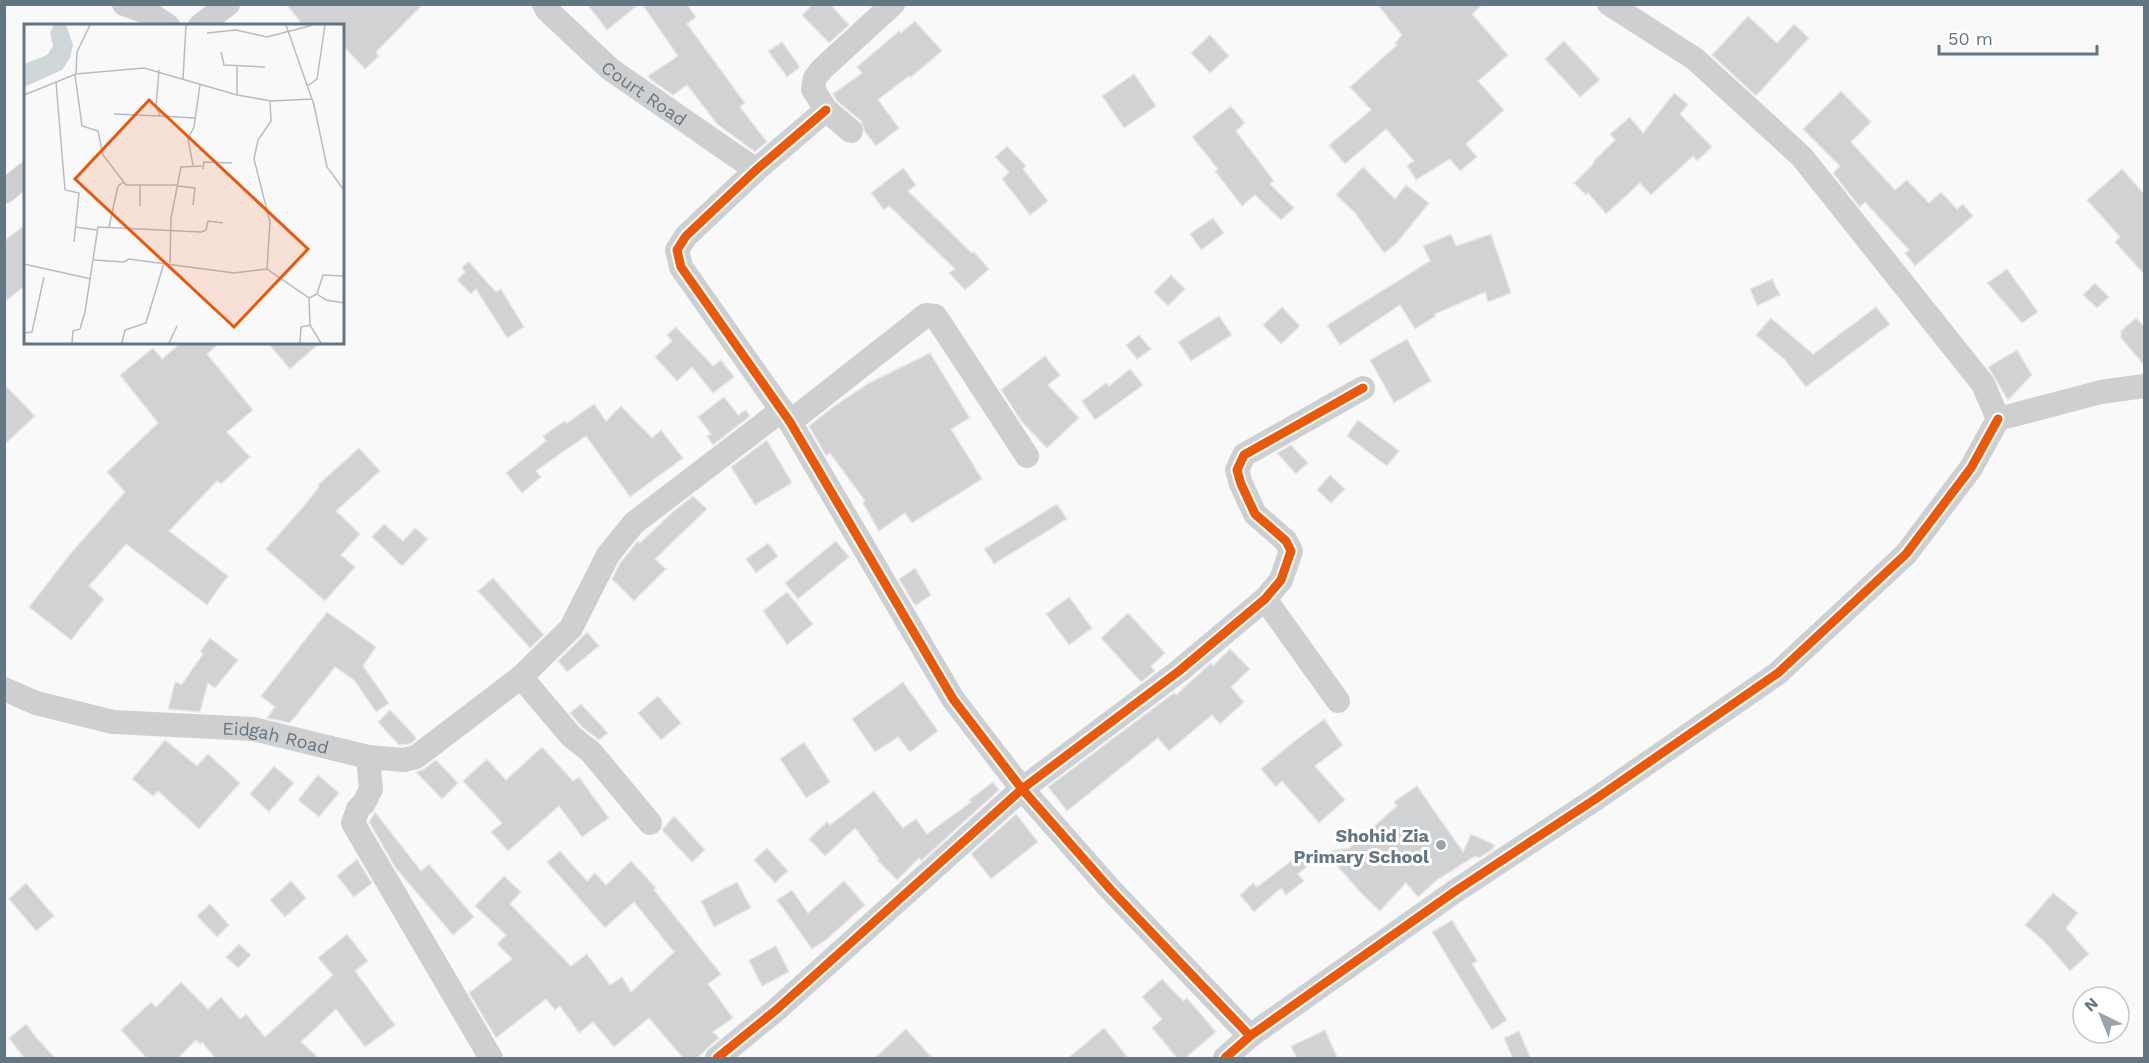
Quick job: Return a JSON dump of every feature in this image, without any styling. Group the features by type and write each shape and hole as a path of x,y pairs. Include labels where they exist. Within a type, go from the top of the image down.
{"street":[{"path":"124,4 149,13 165,24"},
{"path":"203,24 228,4"},
{"name":"Court Road","path":"544,4 547,10 610,69 756,170"},
{"path":"850,131 826,110 813,89 815,78 893,4"},
{"path":"1609,4 1695,59 1802,156 1983,384 1998,419"},
{"path":"826,110 756,170 686,236 677,250 681,267 786,416 953,699 1022,789 1112,890 1250,1036"},
{"path":"4,192 24,176"},
{"name":"Eidgah Road","path":"4,689 36,703 113,722 253,729 368,757 404,760 416,757 521,677 571,628 608,555 634,524 926,315 934,316 942,326 1027,456"},
{"path":"1225,1059 1250,1036 1454,892 1597,798 1778,673 1906,554 1971,468 1998,419 2101,392 2145,386"},
{"path":"717,1059 785,1002 1022,789 1179,671 1265,599 1281,580 1291,551 1286,541 1255,514 1237,470 1244,455 1363,388"},
{"path":"1265,599 1338,701"},
{"path":"521,677 571,736 591,752 650,823"},
{"path":"368,757 371,789 358,809 353,823 491,1059"}],"building":[{"path":"286,4 423,4 376,52 379,56 365,69 344,47 344,24 302,24"},
{"path":"587,4 639,4 607,30"},
{"path":"642,4 687,4 696,17 687,24 745,103 740,107 767,142 755,152 717,124 687,85 673,95 651,80 648,76 678,56"},
{"path":"813,4 830,4 849,25 829,43 802,15"},
{"path":"1377,4 1483,4 1472,14 1508,55 1478,81 1504,110 1466,144 1477,157 1460,171 1450,159 1416,180 1407,165 1414,161 1386,129 1345,164 1329,145 1371,110 1350,87 1397,45 1395,43 1402,35"},
{"path":"1748,16 1777,43 1794,24 1809,38 1756,96 1712,55"},
{"path":"915,21 942,51 910,78 909,76 878,100 899,128 876,146 865,132 861,121 837,101 833,94 862,73 857,67 899,31 901,33"},
{"path":"1210,35 1229,56 1210,73 1191,53"},
{"path":"1564,41 1600,80 1580,97 1545,59"},
{"path":"782,42 800,67 787,77 768,51"},
{"path":"1134,74 1156,106 1124,128 1102,96"},
{"path":"1841,91 1871,122 1851,142 1895,190 1907,180 1929,203 1941,192 1957,209 1963,204 1973,216 1915,266 1905,253 1909,250 1865,202 1860,207 1858,205 1833,173 1840,166 1803,129"},
{"path":"1674,93 1688,104 1680,114 1712,147 1697,161 1693,156 1651,195 1640,183 1606,214 1588,193 1586,195 1574,183 1615,140 1610,134 1630,117 1643,133"},
{"path":"1231,106 1245,123 1236,131 1274,181 1270,184 1294,208 1281,220 1255,195 1242,206 1215,171 1218,169 1192,137"},
{"path":"1007,146 1026,166 1023,169 1048,201 1030,215 1002,179 1009,172 995,157"},
{"path":"1363,167 1395,199 1406,185 1429,203 1396,244 1384,253 1355,213 1336,195"},
{"path":"903,168 916,185 908,191 972,253 974,252 989,269 965,290 949,273 955,269 889,206 884,210 871,193"},
{"path":"2122,169 2145,195 2145,275 2115,242 2120,237 2087,200"},
{"path":"1213,218 1224,233 1201,250 1190,234"},
{"path":"24,226 24,287 4,302 4,241"},
{"path":"1451,234 1456,246 1491,234 1511,293 1488,302 1485,292 1435,314 1436,316 1415,329 1400,305 1340,345 1327,325 1430,261 1423,246"},
{"path":"469,262 496,292 501,289 524,327 507,338 476,289 471,294 457,280 465,272 462,267"},
{"path":"2007,269 2038,312 2022,323 1987,283"},
{"path":"1171,275 1185,289 1168,306 1154,292"},
{"path":"1772,279 1780,295 1757,306 1750,289"},
{"path":"2095,283 2109,297 2097,308 2083,295"},
{"path":"1282,307 1300,326 1281,344 1263,325"},
{"path":"1876,307 1890,324 1806,387 1785,360 1756,335 1771,318 1813,354"},
{"path":"1219,316 1232,335 1191,361 1178,342"},
{"path":"2136,318 2145,327 2145,366 2121,338 2121,331"},
{"path":"676,327 713,366 721,360 734,377 713,393 692,367 677,381 655,357 672,341 667,335"},
{"path":"1139,335 1151,349 1137,359 1126,345"},
{"path":"1407,339 1431,381 1394,403 1370,360"},
{"path":"180,344 219,344 207,354 253,410 227,432 250,457 221,484 217,481 169,531 228,576 207,605 126,544 89,586 104,599 71,640 29,607 71,553 125,492 107,472 158,423 120,375 153,348 162,359"},
{"path":"269,344 319,344 290,369"},
{"path":"2017,350 2032,375 2008,400 1988,367"},
{"path":"930,353 970,418 951,429 982,479 912,523 905,513 879,531 863,503 865,501 830,453 826,456 809,426 869,383"},
{"path":"1045,356 1060,375 1048,385 1079,418 1047,448 1021,421 1001,390"},
{"path":"1130,369 1143,385 1095,420 1082,401 1106,383 1109,386"},
{"path":"4,384 35,416 4,445"},
{"path":"724,397 738,415 746,410 750,416 713,445 707,436 711,434 698,417"},
{"path":"594,404 606,421 621,406 652,438 661,430 683,458 630,497 586,436 536,471 541,477 522,493 506,473 546,441 543,436"},
{"path":"1358,420 1399,451 1387,466 1347,436"},
{"path":"767,440 792,483 755,505 731,467"},
{"path":"1291,445 1308,463 1296,474 1277,453"},
{"path":"359,448 380,471 336,511 360,534 341,555 355,567 325,601 266,549 303,507 319,487 318,485"},
{"path":"1330,475 1345,489 1331,503 1317,490"},
{"path":"693,496 707,509 655,559 666,569 634,601 612,579 620,563 638,541 640,543"},
{"path":"1057,504 1067,519 994,564 984,549"},
{"path":"384,524 403,541 415,528 428,539 402,566 372,537"},
{"path":"836,541 849,557 798,599 785,583"},
{"path":"768,543 778,556 756,573 746,559"},
{"path":"915,568 931,595 915,606 899,579"},
{"path":"493,578 544,635 530,648 478,591"},
{"path":"787,592 813,624 787,645 763,611"},
{"path":"1069,597 1092,628 1069,645 1046,614"},
{"path":"327,612 376,647 363,666 389,703 376,712 354,680 335,667 290,723 267,718 275,707 261,696"},
{"path":"1128,613 1165,653 1151,666 1155,671 1141,682 1101,638"},
{"path":"587,632 599,646 567,672 558,661"},
{"path":"210,638 238,660 215,688 208,683 200,712 168,709 175,682 182,684 203,654 200,651"},
{"path":"1230,649 1250,669 1231,687 1244,702 1220,724 1212,715 1169,751 1158,738 1067,811 1048,787 1174,693 1176,695 1211,663 1213,666"},
{"path":"903,682 938,731 910,752 898,737 875,752 852,719"},
{"path":"658,696 681,723 661,740 638,713"},
{"path":"581,704 608,733 599,740 581,726 570,713"},
{"path":"390,710 415,736 416,739 410,744 399,745 378,722"},
{"path":"1324,719 1343,745 1315,766 1345,800 1319,823 1282,781 1276,787 1261,769"},
{"path":"165,740 197,766 208,754 240,783 199,829 158,791 153,796 132,779"},
{"path":"804,742 830,782 806,798 780,759"},
{"path":"542,747 573,781 579,777 609,818 582,837 559,806 508,851 491,832 502,823 463,781 487,759 506,780"},
{"path":"436,760 458,783 442,799 416,772"},
{"path":"274,766 294,783 269,812 250,794"},
{"path":"318,775 339,793 319,817 298,800"},
{"path":"993,782 999,790 921,861 919,858 897,880 877,860 879,859 855,828 825,856 809,839 827,822 830,825 874,791 903,828 916,819 927,834 971,802 969,800"},
{"path":"1417,786 1463,852 1471,834 1495,845 1492,850 1479,858 1475,856 1437,880 1418,897 1406,883 1380,911 1325,852 1349,848 1397,806 1394,802"},
{"path":"375,812 421,871 429,864 474,917 453,935 395,867 369,822"},
{"path":"1016,814 1038,842 991,879 971,854"},
{"path":"674,816 705,850 692,862 662,830"},
{"path":"767,848 788,871 775,883 754,860"},
{"path":"560,851 587,881 595,873 606,885 631,861 656,888 654,890 721,974 708,984 733,1018 713,1032 719,1038 696,1059 684,1059 649,1018 614,1047 593,1022 579,1033 560,1006 555,1010 546,999 496,1038 469,993 512,959 497,944 506,935 475,906 504,876 521,892 510,904 571,966 587,954 610,985 622,977 631,992 674,952 634,902 605,928 547,862"},
{"path":"1303,852 1311,863 1298,874 1304,881 1286,895 1281,888 1254,912 1240,895 1253,883 1257,887"},
{"path":"357,859 372,883 354,897 337,876"},
{"path":"291,881 306,898 285,917 270,900"},
{"path":"844,881 865,905 827,939 812,949 777,900 792,890 808,913"},
{"path":"737,882 751,908 714,927 701,901"},
{"path":"26,883 54,916 36,931 9,899"},
{"path":"2053,893 2078,913 2066,928 2089,954 2070,971 2044,941 2025,925"},
{"path":"210,904 229,925 217,937 197,916"},
{"path":"1452,920 1477,961 1472,964 1507,1020 1492,1030 1432,932"},
{"path":"347,934 368,961 355,971 395,1025 365,1047 336,1009 301,1042 320,1059 216,1059 202,1042 200,1044 196,1040 177,1059 147,1059 121,1030 151,1002 156,1007 181,982 208,1009 221,997 240,1019 246,1014 265,1037 333,975 318,958"},
{"path":"239,944 251,955 238,968 226,957"},
{"path":"776,946 789,972 762,986 749,960"},
{"path":"1162,979 1183,1001 1187,998 1216,1032 1184,1059 1178,1059 1152,1028 1162,1019 1142,997"},
{"path":"26,1024 56,1059 25,1059 9,1038"},
{"path":"1104,1028 1129,1059 1067,1059"},
{"path":"906,1029 933,1059 874,1059"},
{"path":"1325,1030 1338,1059 1297,1059 1291,1046"},
{"path":"1519,1031 1531,1059 1513,1059 1504,1038"}],"cycle path":[{"path":"826,110 756,170 686,236 677,250 681,267 790,422 953,699 1022,789 1111,890 1250,1036"},
{"path":"717,1058 776,1010 1022,789 1179,671 1265,599 1281,580 1291,551 1286,541 1255,514 1237,470 1244,455 1363,388"},
{"path":"1225,1058 1250,1036 1454,892 1597,798 1778,673 1906,554 1971,468 1998,419"}],"place":[{"name":"Shohid Zia Primary School","path":"1441,845"}]}
